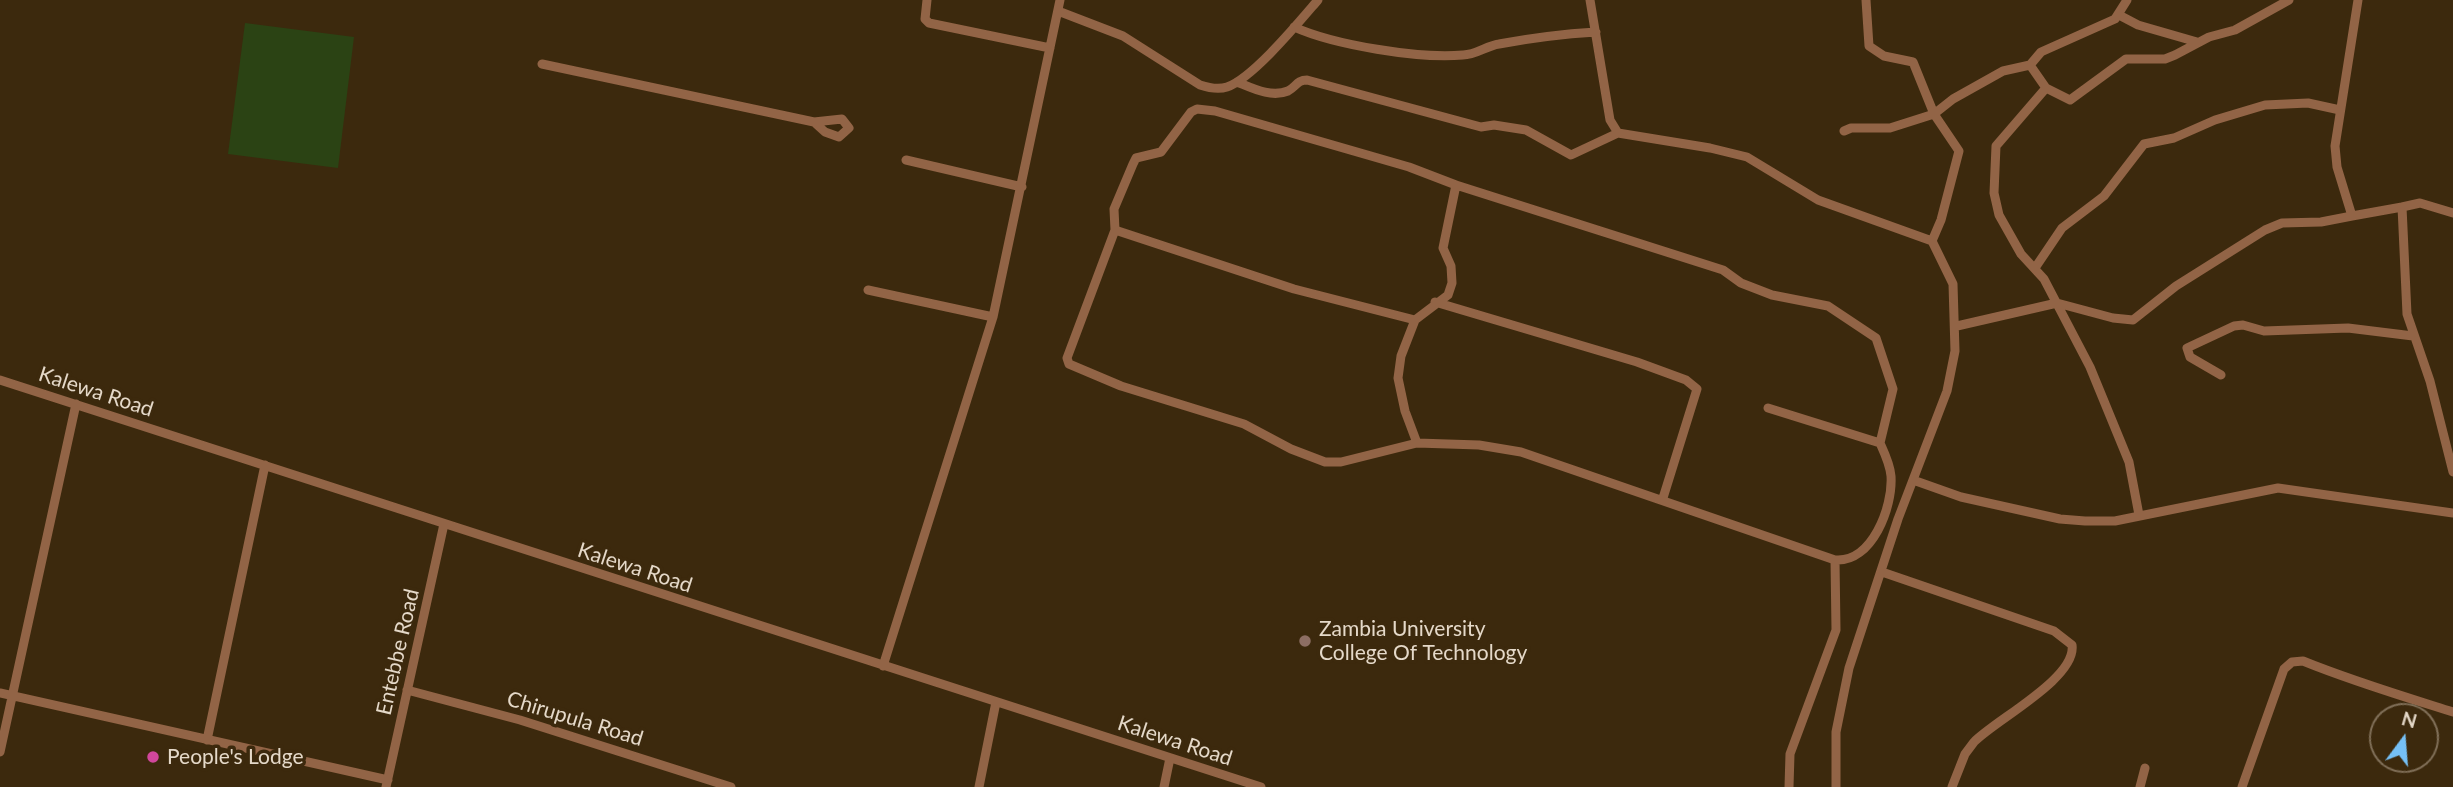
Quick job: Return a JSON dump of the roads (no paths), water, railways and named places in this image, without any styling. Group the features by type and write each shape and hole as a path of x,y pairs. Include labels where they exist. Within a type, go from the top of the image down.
{"street":[{"path":"928,0 925,19 929,23 1050,48"},
{"path":"883,666 993,317 1060,0"},
{"path":"1058,11 1122,36 1200,85 1217,89 1237,82 1318,0"},
{"path":"1590,0 1610,120 1618,133"},
{"path":"1866,0 1869,46 1884,56 1913,62 1934,114 1959,151 1941,220 1932,241"},
{"path":"1844,131 1851,128 1890,128 1934,114 1953,99 2003,72 2030,65 2041,52 2119,15 2127,0"},
{"path":"2030,65 2046,89 2070,100 2114,65 2126,60 2165,59 2197,42 2235,30 2289,0"},
{"path":"2352,216 2337,167 2335,146 2358,0"},
{"path":"2119,15 2138,24 2197,42"},
{"path":"1294,27 1313,35 1390,52 1437,55 1466,55 1496,44 1595,32"},
{"path":"542,64 814,122"},
{"path":"1237,82 1264,92 1276,93 1286,92 1299,81 1307,80 1480,127 1494,125 1526,130 1570,155 1583,152 1618,133 1710,148 1746,157 1818,200 1932,241 1953,284 1957,326 1947,391 1913,480 1840,702 1836,732 1836,787"},
{"path":"2046,89 1996,146 1994,193 1998,215 2021,254 2035,268 2057,303 2091,368 2129,462 2139,515"},
{"path":"2035,268 2062,228 2104,195 2144,145 2174,138 2215,120 2265,105 2308,103 2340,110"},
{"path":"1197,109 1215,111 1409,167 1456,185 1723,270 1764,293 1828,306 1876,338 1893,389 1880,443 1888,461 1891,485 1874,538 1856,557 1848,561 1835,560 1663,498 1521,452 1479,445 1417,443 1340,462 1325,461 1291,449 1244,424 1154,397 1074,368 1067,358 1115,230 1114,209 1136,158 1161,152 1184,120 1197,109"},
{"path":"906,160 1022,187"},
{"path":"1417,443 1405,411 1398,378 1401,356 1415,320 1435,302 1448,295 1452,283 1451,266 1443,248 1456,185"},
{"path":"1957,326 2057,303 2113,318 2133,320 2176,286 2264,230 2282,223 2321,222 2420,203 2453,213"},
{"path":"2402,207 2405,295 2413,335 2430,381 2453,472"},
{"path":"1115,230 1294,289 1415,320"},
{"path":"868,290 993,317"},
{"path":"1435,302 1637,362 1686,380 1697,389 1663,498"},
{"path":"2221,374 2190,357 2187,348 2234,326 2243,325 2264,331 2348,328 2413,335"},
{"name":"Kalewa Road","path":"0,380 1261,787"},
{"path":"0,752 76,404"},
{"path":"1768,408 1880,443"},
{"path":"207,740 265,465"},
{"path":"1913,480 1961,497 2060,519 2115,521 2278,488 2453,513"},
{"name":"Entebbe Road","path":"387,784 444,524"},
{"path":"1789,787 1790,754 1836,630 1835,560"},
{"path":"1882,572 2054,631 2071,645 2073,651 2059,675 1974,742 1965,754 1952,787"},
{"path":"2242,787 2284,669 2292,662 2302,661 2360,685 2403,694 2453,712"},
{"name":"Chirupula Road","path":"407,690 520,720 731,787"},
{"path":"0,693 387,784"},
{"path":"979,787 996,702"},
{"path":"1164,787 1170,758"},
{"path":"2140,787 2145,768"}],"place":[{"name":"Zambia University College Of Technology","path":"1305,641"},
{"name":"People's Lodge","path":"153,757"}]}
